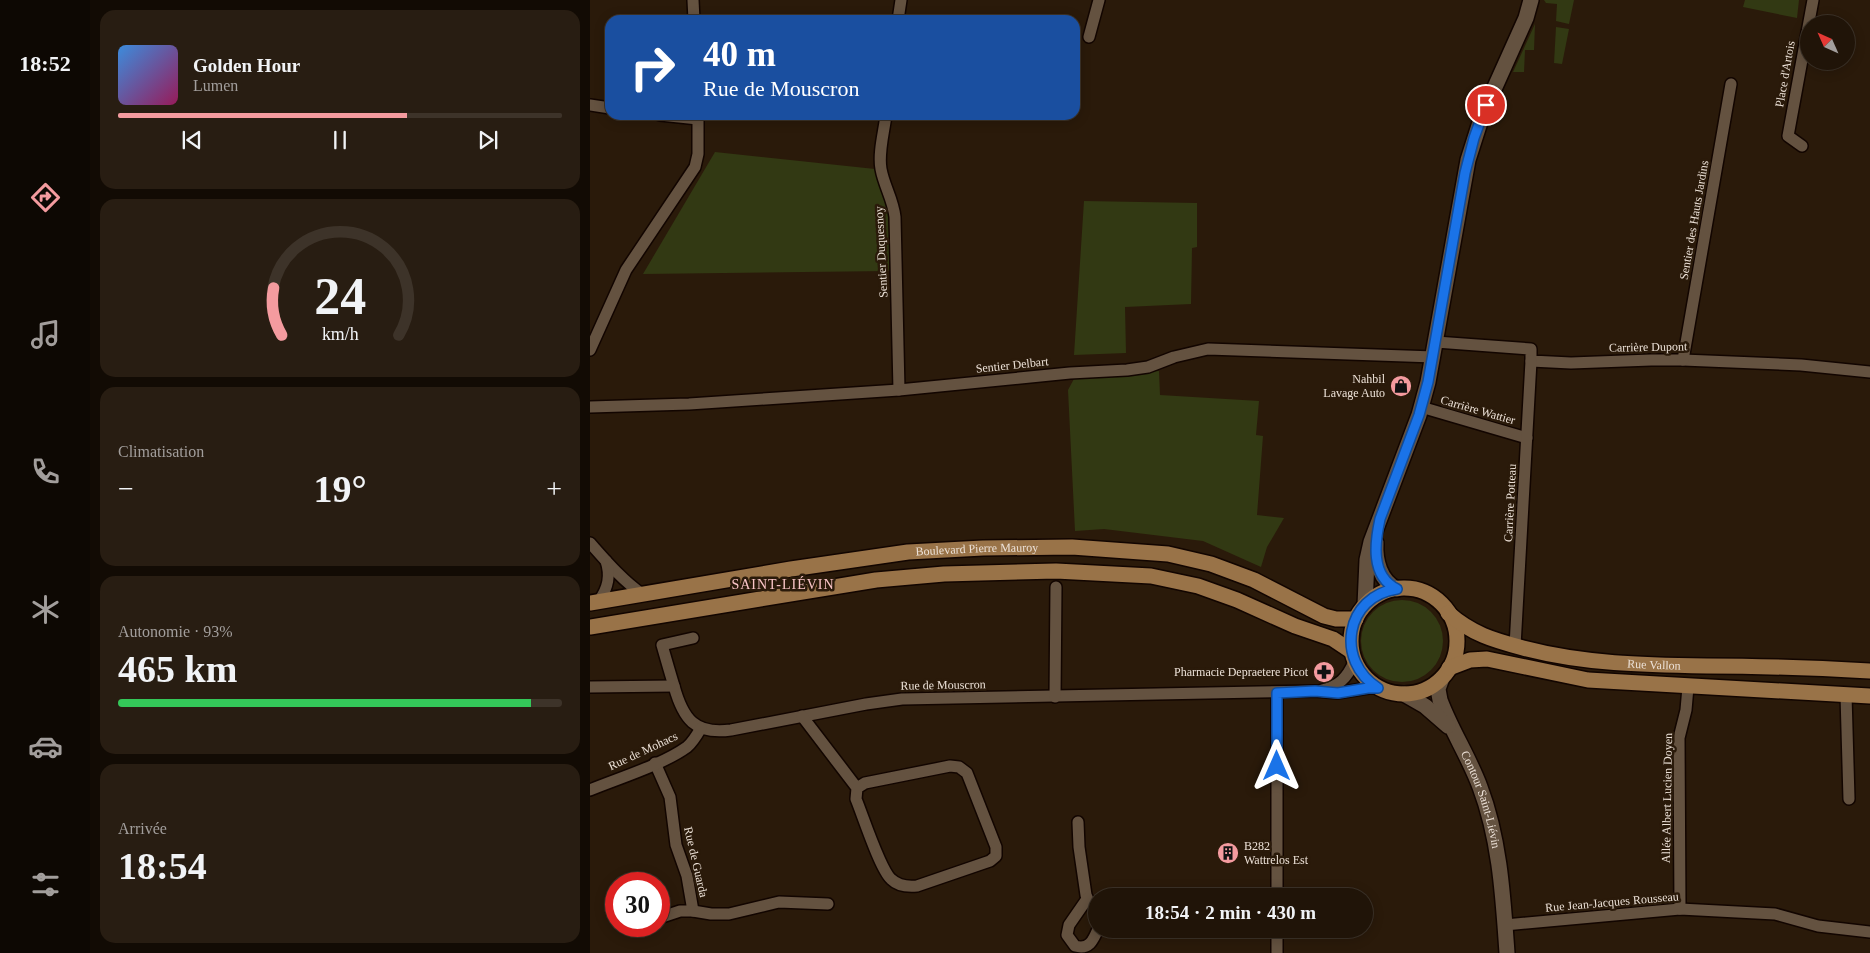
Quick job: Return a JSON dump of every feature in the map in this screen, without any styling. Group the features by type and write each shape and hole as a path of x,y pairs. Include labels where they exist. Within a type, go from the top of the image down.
{"main road":[{"path":"1365,605 1367,560 1371,542 1421,407 1434,357 1468,160 1482,116 1526,18 1531,0"},
{"path":"1380,519 1376,558 1385,578 1397,589"},
{"name":"Boulevard Pierre Mauroy","path":"595,602 829,563 908,552 983,548 1086,547 1154,552 1196,560 1254,580 1324,616 1336,619 1356,619"},
{"name":"Boulevard Pierre Mauroy","path":"590,628 885,579 961,573 1056,571 1151,576 1198,586 1237,600 1295,626 1333,639 1353,657"},
{"path":"1397,589 1410,589 1426,593 1440,603 1454,625 1457,642 1455,655 1445,673 1426,689 1416,693 1390,693 1378,688 1363,676 1353,657 1351,635 1356,619 1365,605 1378,595 1397,589"},
{"name":"Rue Vallon","path":"1448,613 1472,631 1515,646 1571,659 1630,665 1870,671"},
{"name":"Rue Vallon","path":"1445,673 1470,660 1487,659 1578,679 1688,687 1870,696"},
{"name":"Contour Saint-Liévin","path":"1445,673 1438,685 1438,695 1454,733 1472,767 1485,800 1495,836 1500,869 1507,953"},
{"name":"Contour Saint-Liévin","path":"1404,694 1431,711 1454,733"}],"street":[{"path":"693,0 694,15"},
{"path":"898,15 900,0"},
{"path":"1089,37 1099,0"},
{"name":"Place d'Artois","path":"1802,146 1788,136 1812,0"},
{"name":"Sentier des Hauts Jardins","path":"1683,360 1731,84"},
{"path":"590,105 605,107"},
{"path":"590,350 626,270 695,167 698,154 698,120"},
{"name":"Sentier Duquesnoy","path":"885,120 880,162 892,200 895,217 899,390"},
{"path":"1436,342 1531,350 1532,361"},
{"name":"Sentier Delbart","path":"590,407 689,404 899,390 1070,373 1141,369 1174,357 1208,349 1434,357"},
{"name":"Carrière Dupont","path":"1532,361 1571,363 1683,360 1801,365 1870,372"},
{"name":"Carrière Potteau","path":"1515,646 1532,361"},
{"name":"Carrière Wattier","path":"1421,407 1527,438"},
{"path":"590,543 632,587 642,594"},
{"path":"595,602 608,582 609,572 606,561"},
{"path":"1055,697 1056,587"},
{"path":"693,638 662,645 682,711 690,721 701,728"},
{"name":"Rue de Mouscron","path":"1315,691 1332,687 1341,682 1347,675 1353,657"},
{"path":"590,687 674,686"},
{"name":"Allée Albert Lucien Doyen","path":"1680,909 1679,738 1686,710 1688,687"},
{"name":"Rue de Mouscron","path":"701,728 711,731 722,731 902,699 1315,691 1338,693 1378,688"},
{"path":"1277,693 1277,888"},
{"path":"1846,695 1850,799"},
{"path":"802,716 857,788"},
{"name":"Rue de Mohacs","path":"590,790 655,763 688,746 701,728"},
{"name":"Rue de Guarda","path":"655,763 672,805 676,845 687,876 693,911"},
{"path":"950,766 959,767 967,773 996,847 996,856 990,861 917,886 910,887 896,883 885,872 856,799 855,793 857,788 875,781 950,766"},
{"path":"1078,822 1079,847 1087,899 1069,925 1067,935 1075,946 1086,946 1092,943 1094,938"},
{"name":"Rue de Guarda","path":"670,914 680,911 729,914 779,902 828,904"},
{"name":"Rue Jean-Jacques Rousseau","path":"1505,925 1680,909 1775,914 1818,926 1870,932"},
{"path":"1277,938 1277,953"}],"green space":[{"path":"1544,0 1574,0 1569,24 1556,21 1557,4 1546,3"},
{"path":"1745,0 1799,0 1797,18 1743,7"},
{"path":"1535,24 1534,50 1525,50 1524,72 1513,72"},
{"path":"1556,27 1569,29 1562,64 1554,63"},
{"path":"715,152 875,169 888,199 890,219 889,271 643,274"},
{"path":"1084,201 1197,203 1197,247 1192,248 1191,304 1125,307 1126,353 1074,355"},
{"path":"1159,371 1160,395 1259,401 1256,435 1263,436 1257,515 1284,518 1267,547 1261,567 1203,541 1104,529 1075,531 1068,390 1075,377"},
{"path":"1402,600 1418,603 1431,612 1440,625 1443,641 1440,657 1431,670 1418,679 1402,682 1386,679 1373,670 1364,657 1361,641 1364,625 1373,612 1386,603"}],"place":[{"name":"Nahbil Lavage Auto","path":"1401,386"},
{"name":"Pharmacie Depraetere Picot","path":"1324,672"},
{"name":"B282 Wattrelos Est","path":"1228,853"}],"district":[{"name":"SAINT-LIÉVIN","path":"783,584"}],"route":[{"path":"1277,766 1277,693 1315,691 1344,693 1378,688 1365,678 1356,665 1350,638 1356,619 1367,602 1381,593 1397,589 1388,583 1380,570 1376,558 1380,519 1419,415 1428,382 1460,195 1474,138 1486,105"}]}
